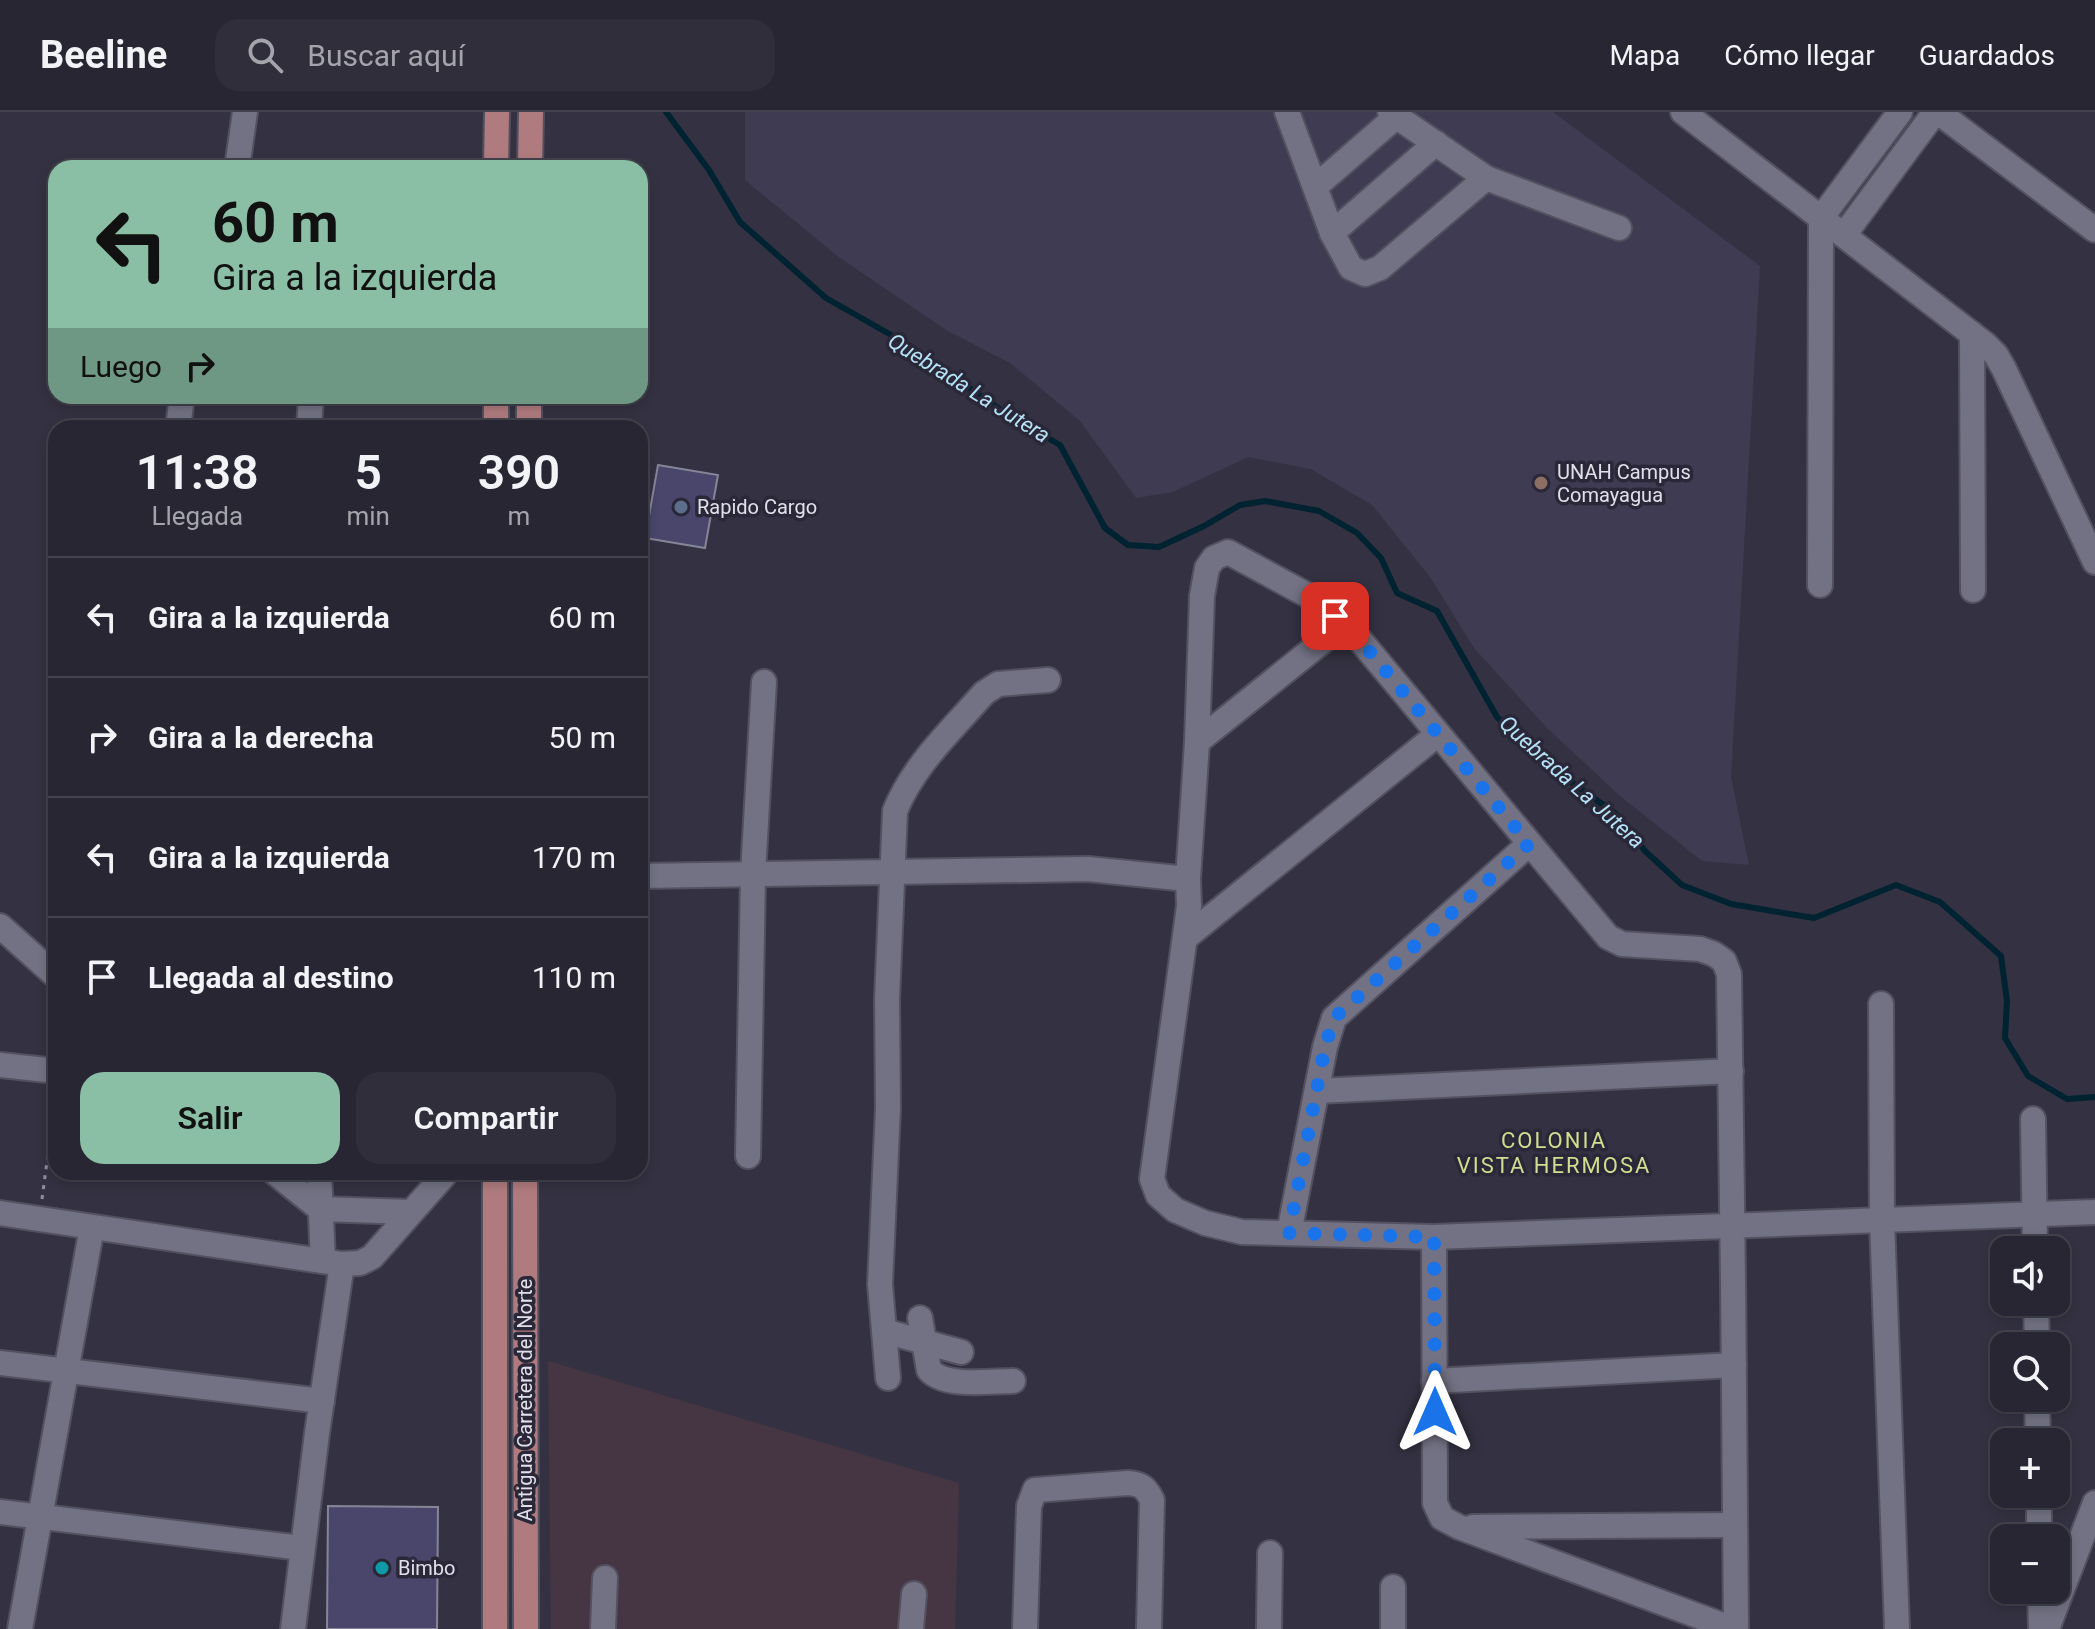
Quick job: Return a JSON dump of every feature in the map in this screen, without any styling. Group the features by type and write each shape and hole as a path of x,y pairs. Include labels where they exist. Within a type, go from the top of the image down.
{"main road":[{"path":"496,160 497,112"},
{"path":"530,160 531,112"},
{"name":"Antigua Carretera del Norte","path":"495,1180 495,1629"},
{"name":"Antigua Carretera del Norte","path":"525,1180 526,1629"}],"street":[{"path":"238,160 245,112"},
{"path":"1287,112 1332,233 1351,268 1359,273 1371,273 1380,268 1486,178"},
{"path":"1683,112 1985,344 2004,369 2095,562"},
{"path":"1820,585 1821,218 1900,112"},
{"path":"1844,235 1936,112 2095,230"},
{"path":"1315,187 1394,114 1486,178 1619,228"},
{"path":"1332,233 1436,143"},
{"path":"1972,334 1973,590"},
{"path":"1434,1237 1435,1503 1442,1518 1735,1629 1734,1365 1732,1225 1731,1071 1729,974 1724,961 1700,949 1622,944 1608,937 1360,640 1309,596 1228,552 1214,558 1207,568 1202,596 1189,906 1152,1179 1158,1195 1175,1210 1205,1223 1242,1232 1434,1237 1732,1225 2035,1215 2095,1212"},
{"path":"1197,742 1344,624"},
{"path":"888,1378 880,1284 888,1108 887,999 895,811 904,789 919,767 984,693 998,684 1048,680"},
{"path":"748,1156 753,874 764,682"},
{"path":"1185,938 1438,734"},
{"path":"1289,1233 1334,1018 1529,844"},
{"path":"648,876 1088,869 1188,879"},
{"path":"0,926 48,969"},
{"path":"1881,1004 1882,1220 1897,1629"},
{"path":"0,1065 48,1070"},
{"path":"1317,1091 1731,1071"},
{"path":"2033,1119 2035,1236"},
{"path":"284,1180 320,1209 411,1212"},
{"path":"293,1629 322,1401 332,1263 320,1209 319,1180"},
{"path":"0,1213 332,1263 360,1263 372,1257 440,1180"},
{"path":"20,1629 92,1227"},
{"path":"884,1331 922,1329 961,1352"},
{"path":"922,1329 929,1370 933,1375 958,1381 1013,1381"},
{"path":"0,1363 322,1401"},
{"path":"1434,1381 1734,1365"},
{"path":"1025,1629 1029,1506 1035,1490 1128,1483 1140,1484 1152,1500 1149,1629"},
{"path":"2044,1629 2095,1503"},
{"path":"0,1512 302,1548"},
{"path":"1459,1527 1735,1525"},
{"path":"1269,1629 1270,1553"},
{"path":"603,1629 605,1578"},
{"path":"1393,1587 1393,1629"},
{"path":"911,1629 914,1594"},
{"path":"2041,1604 2044,1629"}],"path":[{"path":"39,1219 48,1153"}],"shaded area":[{"name":"UNAH Campus Comayagua","path":"745,112 1553,112 1760,266 1731,777 1749,865 1702,861 1619,795 1547,728 1474,648 1430,577 1372,505 1311,469 1248,457 1173,492 1136,498 1080,421 1010,363 946,330 836,255 745,180"},
{"path":"548,1361 959,1483 955,1629 551,1629"}],"building":[{"name":"Rapido Cargo","path":"658,465 718,475 705,548 648,538"},
{"name":"Bimbo","path":"328,1506 438,1507 437,1629 327,1629"}],"waterway":[{"name":"Quebrada La Jutera","path":"666,112 709,170 740,222 826,298 907,344 1005,413 1060,445 1105,528 1128,545 1159,547 1240,505 1265,501 1319,511 1357,533 1381,558 1397,593 1437,611 1497,717 1553,769 1616,814 1645,851 1682,885 1731,904 1814,918 1896,885 1940,902 2001,956 2007,1001 2005,1038 2028,1076 2067,1099 2095,1097"}],"place":[{"name":"UNAH Campus Comayagua","path":"1541,483"},
{"name":"Rapido Cargo","path":"681,507"},
{"name":"Bimbo","path":"382,1568"}],"district":[{"name":"COLONIA VISTA HERMOSA","path":"1554,1152"}],"route":[{"path":"1335,616 1360,640 1529,844 1334,1018 1325,1047 1289,1233 1434,1237 1435,1412"}]}
